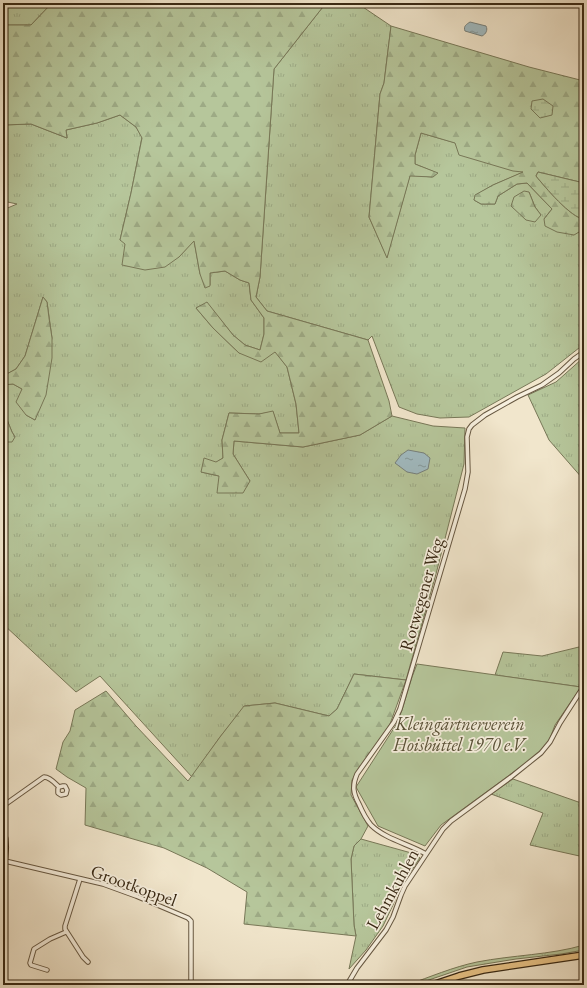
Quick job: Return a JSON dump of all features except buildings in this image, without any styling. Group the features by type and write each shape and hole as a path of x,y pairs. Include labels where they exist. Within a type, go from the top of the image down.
{"main road":[{"path":"432,985 483,970 584,955"}],"street":[{"name":"Rotwegener Weg","path":"426,854 387,836 373,827 365,817 355,796 353,789 355,780 357,774 394,722 400,710 465,489 468,475 466,443 469,429 481,418 549,380 584,352"},
{"name":"Lehmkuhlen","path":"348,985 357,968 386,930 393,917 403,890 443,829 451,821 538,756 547,747 560,723 580,692"},
{"path":"3,806 44,777 50,778 59,787"},
{"path":"3,830 6,843 3,868"},
{"name":"Grootkoppel","path":"5,861 103,884 188,918 191,920 191,985"},
{"path":"80,879 65,926 66,932 88,962"},
{"path":"47,970 31,965 30,963 34,949 50,939 66,932"}],"green space":[{"path":"3,3 52,3 31,25 3,25"},
{"path":"52,3 326,3 274,69 260,277 256,297 267,311 368,340 389,401 392,416 360,435 303,447 234,441 233,454 250,481 243,493 217,493 219,476 201,472 204,458 216,462 223,458 222,440 229,413 259,414 273,411 280,433 299,433 296,404 287,367 275,352 261,362 239,353 213,328 196,308 207,302 233,335 245,345 260,350 264,334 264,318 251,300 249,283 240,280 225,271 210,273 210,286 205,288 200,274 194,241 179,257 165,267 145,270 122,265 125,244 120,240 142,138 136,127 120,115 97,123 66,130 67,138 31,124 3,125 3,25 31,25"},
{"path":"326,3 357,3 391,26 384,83 380,94 369,217 387,257 410,175 432,177 437,173 415,164 415,155 421,133 456,143 524,172 493,185 476,195 474,200 481,204 495,204 498,196 517,184 527,183 552,209 544,219 573,235 584,229 584,344 546,374 469,417 440,418 417,414 399,407 372,336 368,340 267,311 256,297 260,277 274,69","holes":["529,192 535,207 541,215 511,206"]},
{"path":"391,26 529,67 584,81 584,183 538,172 536,176 565,208 584,219 584,229 574,235 557,232 545,226 544,219 552,209 527,183 517,184 498,196 495,204 481,204 474,200 475,195 493,185 523,172 513,171 459,155 455,143 421,133 415,155 415,164 438,173 433,177 410,176 387,258 369,217 380,94 384,83"},
{"path":"543,99 553,106 552,115 540,118 531,109 532,101"},
{"path":"120,115 136,127 142,137 120,240 179,257 194,240 200,274 210,285 210,273 225,271 240,280 249,283 251,300 264,318 264,334 260,350 245,345 233,335 207,303 196,308 213,328 239,353 275,351 287,367 296,404 299,433 280,433 273,412 259,414 229,413 222,440 223,458 201,472 250,481 233,454 234,441 303,447 360,435 392,416 433,426 465,428 464,464 436,574 406,680 354,674 337,709 329,716 275,703 245,706 220,737 192,777 100,676 76,692 3,624 3,434 7,442 15,437 3,410 3,406 7,398 3,396 3,385 13,384 22,389 26,415 35,420 52,338 47,302 43,297 25,356 16,369 3,376 3,210 17,204 3,201 3,125 31,124 67,138 66,130 97,123"},
{"path":"538,172 584,183 584,219 572,213 558,201 536,176"},
{"path":"524,191 529,192 535,207 541,215 535,222 526,220 511,206 514,197"},
{"path":"43,297 47,302 52,338 52,358 46,395 35,420 26,415 16,402 22,389 13,384 3,385 3,376 16,369 25,356"},
{"path":"583,358 584,484 583,479 549,440 528,395 556,382"},
{"path":"3,410 15,437 12,442 7,442 3,434"},
{"path":"584,647 584,677 581,687 495,675 503,652 542,656"},
{"name":"Kleingärtnerverein Hoisbüttel 1970 e.V.","path":"417,664 581,687 555,725 549,741 541,752 441,825 425,846 378,826 356,787 396,725"},
{"path":"354,674 406,680 390,724 352,780 351,795 368,826 361,839 354,846 351,859 354,925 356,936 244,924 247,892 207,868 164,848 85,825 86,788 56,769 63,742 70,731 75,710 106,691 136,726 188,781 244,706 275,703 329,716 337,709"},
{"path":"513,779 584,804 584,857 530,845 543,813 491,794"},
{"path":"361,839 415,854 420,858 400,887 383,926 366,950 349,969 356,936 354,925 351,859 354,846"},
{"path":"584,945 584,950 467,967 417,984 407,985 468,964 558,951"}],"water":[{"path":"470,22 486,26 486,33 482,36 465,31 465,26"},
{"path":"408,450 424,453 430,458 428,469 417,474 407,472 395,463 401,455"}]}
